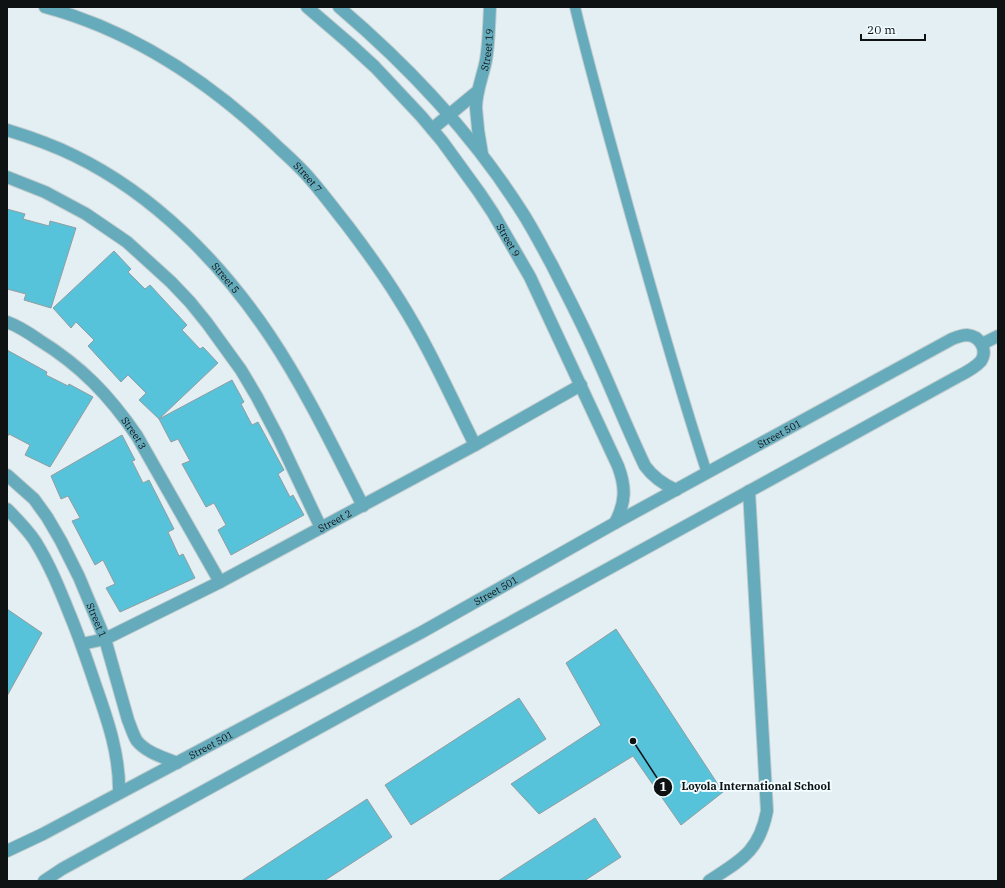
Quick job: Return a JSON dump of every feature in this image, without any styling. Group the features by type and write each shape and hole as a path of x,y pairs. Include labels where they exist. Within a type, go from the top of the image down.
{"street":[{"name":"Street 7","path":"45,7 95,24 159,55 207,87 236,109 264,133 296,164 331,205 378,268 401,302 434,361 475,445"},
{"name":"Street 9","path":"307,7 375,67 421,116 442,141 480,192 530,277 622,475 624,495 620,514 616,523"},
{"path":"339,7 365,29 395,58 448,115 483,156 506,187 523,213 584,328 645,466 658,481 676,490"},
{"name":"Street 19","path":"483,156 477,123 476,107 478,91 486,60 490,7"},
{"path":"432,129 478,91"},
{"name":"Street 5","path":"7,130 26,136 74,156 98,168 148,202 208,257 228,279 271,337 295,377 363,506"},
{"path":"7,177 45,192 73,206 92,218 127,242 190,302 241,370 257,397 278,437 321,528"},
{"name":"Street 3","path":"7,322 56,350 82,371 124,417 137,436 220,582"},
{"name":"Street 501","path":"7,851 43,834 422,632 616,523 952,339 968,335 975,337 982,344"},
{"path":"44,881 62,869 970,370 982,359 984,354 982,344 998,336"},
{"name":"Street 2","path":"82,644 105,639 220,582 475,445 581,384"},
{"name":"Street 1","path":"7,475 34,499 61,541 79,577 105,639 128,720 136,740 150,751 177,763"},
{"path":"708,881 744,857 753,848 765,824 767,811 749,491"},
{"path":"7,509 24,526 44,556 82,644 106,714 119,777 119,793"}],"lane":[{"path":"575,7 653,294 707,473"}],"building":[{"path":"7,209 25,214 23,219 49,226 50,221 76,228 51,308 24,300 26,294 7,289"},
{"path":"114,251 131,269 128,272 145,289 150,285 187,325 182,330 200,349 203,347 218,363 159,419 139,400 146,393 128,375 121,382 88,346 94,340 76,322 71,328 53,308"},
{"path":"7,350 47,372 46,375 68,386 69,384 93,397 50,467 25,455 30,445 9,434 7,437"},
{"path":"232,380 244,402 241,404 252,425 258,422 284,470 278,474 290,497 293,495 304,515 231,555 218,530 226,525 214,503 206,507 182,464 190,461 178,439 171,442 159,419"},
{"path":"122,435 135,460 132,461 143,483 149,480 174,529 168,532 179,556 183,554 195,578 120,612 106,588 115,584 103,560 95,565 72,521 80,518 68,496 61,499 51,476"},
{"path":"7,609 42,633 7,696"},
{"path":"616,629 723,792 681,825 633,756 539,814 511,784 601,725 566,663"},
{"path":"519,698 546,739 411,825 385,785"},
{"path":"367,799 392,837 324,881 241,881"},
{"path":"595,818 621,857 584,881 498,881"}],"place":[{"name":"Loyola International School","path":"633,741"}]}
